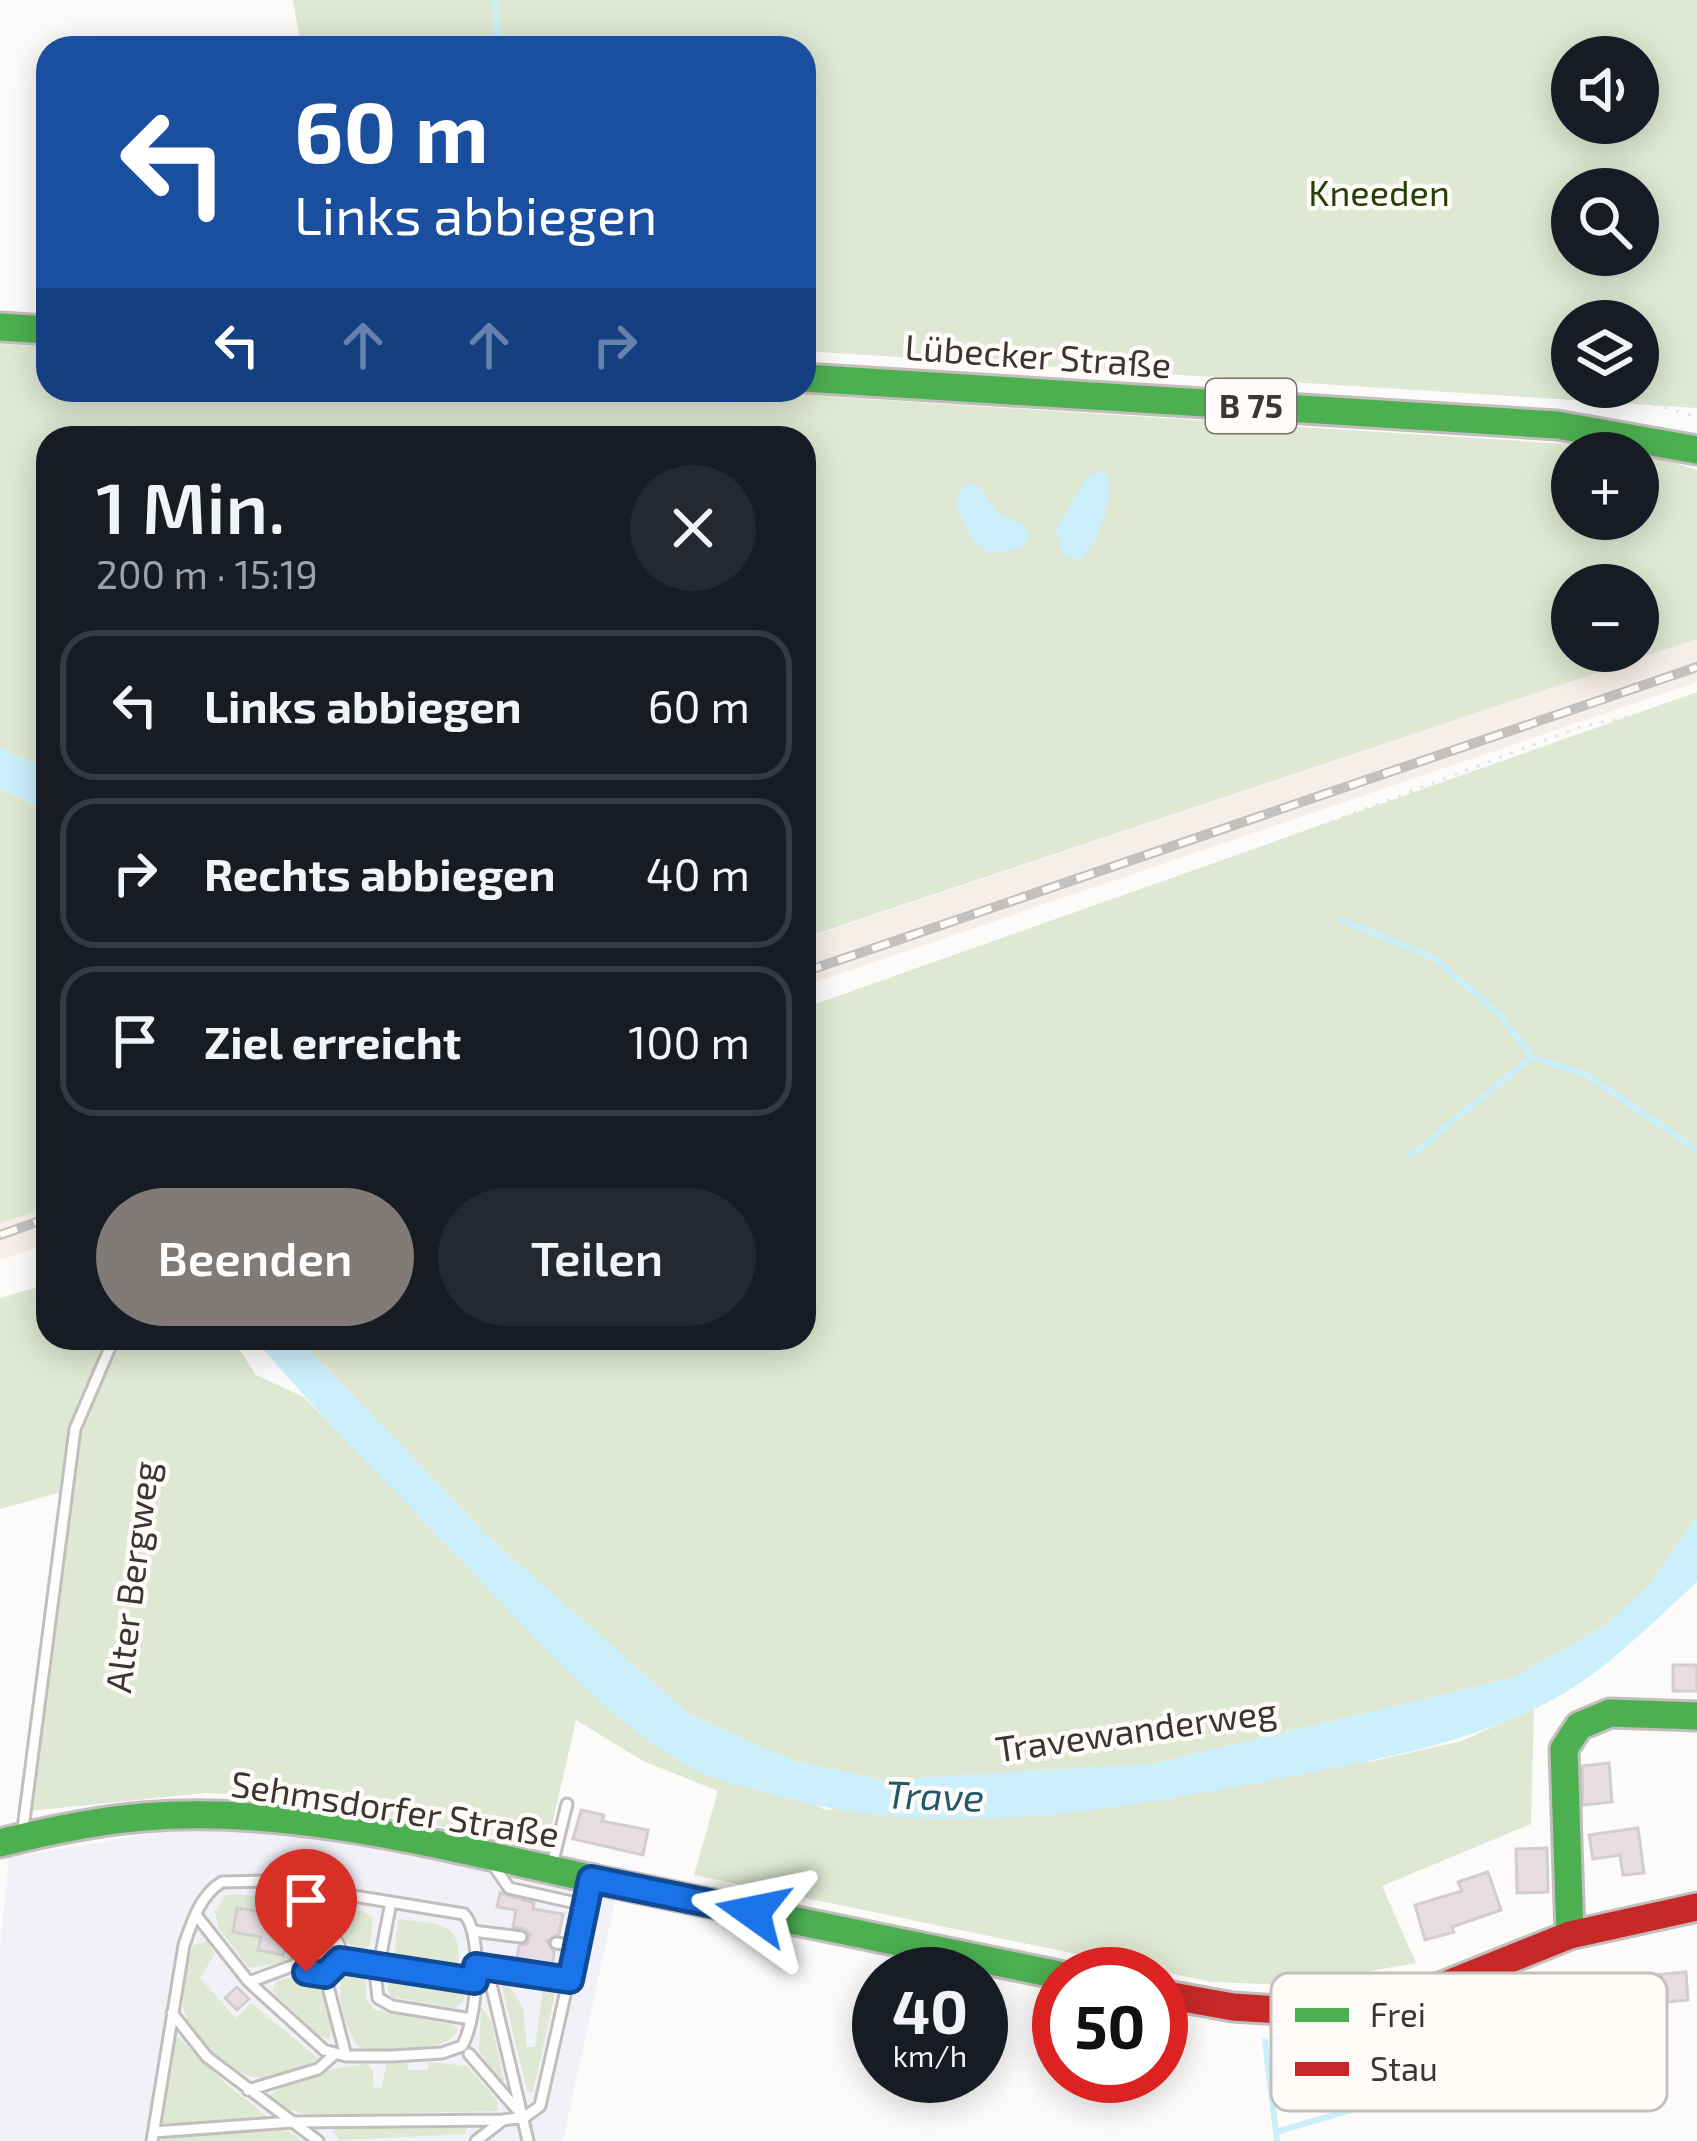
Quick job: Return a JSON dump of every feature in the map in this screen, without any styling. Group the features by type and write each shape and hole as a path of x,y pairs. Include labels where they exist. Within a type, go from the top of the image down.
{"main road":[{"name":"Lübecker Straße","path":"816,378 1557,425 1697,450"},
{"path":"1570,1935 1564,1749 1579,1726 1610,1713 1697,1716"},
{"name":"Sehmsdorfer Straße","path":"11,1839 136,1816 205,1815 359,1832 551,1870 588,1892 1032,1970"},
{"path":"1475,1973 1570,1935 1697,1907"},
{"path":"1188,1999 1271,2009"}],"lane":[{"path":"11,1839 21,1818 75,1429 108,1350"},
{"path":"551,1870 567,1804"},
{"path":"196,1915 250,1982 317,2046 340,2055 452,2052 466,2040 471,2019 476,1966 473,1931 464,1913 230,1880 210,1889 196,1915 184,1946 153,2136 292,2122 525,2117 535,2112 543,2096 588,1892 508,1888 489,1857"},
{"path":"322,1933 329,1892"},
{"path":"391,1902 376,1994 381,2001 471,2019"},
{"path":"473,1931 520,1937"},
{"path":"322,1933 336,1940 340,1960 325,1975 312,1975 300,1964 300,1943 322,1933"},
{"path":"556,1943 577,1946"},
{"path":"340,1960 475,1981"},
{"path":"250,1982 300,1964"},
{"path":"476,1966 570,1980"},
{"path":"476,1966 491,1984 527,2141"},
{"path":"325,1975 340,2055"},
{"path":"172,2013 207,2057 318,2141"},
{"path":"469,2054 525,2117"},
{"path":"248,2090 318,2069 340,2055"},
{"path":"476,2141 503,2120"}],"path":[{"path":"308,36 304,14 322,0"},
{"path":"466,36 471,0"},
{"path":"560,0 595,36"},
{"path":"721,36 752,0"},
{"path":"1647,0 1661,254 1697,322"},
{"path":"0,422 29,398 25,328"},
{"path":"816,349 1609,391 1697,417"},
{"path":"28,372 36,372"},
{"path":"639,410 657,402"},
{"path":"0,556 36,552"},
{"path":"816,1018 1580,727 1697,702"},
{"path":"0,725 36,738"},
{"name":"Alter Bergweg","path":"103,1805 162,1350"},
{"name":"Travewanderweg","path":"345,1350 656,1652 752,1714 855,1745 910,1752 1129,1736 1320,1704 1494,1661 1547,1630 1591,1595 1665,1510 1697,1445"},
{"path":"0,1500 30,1491 34,1372"},
{"path":"0,1373 99,1372"}],"shaded area":[{"path":"1697,639 1697,682 816,982 816,935 1599,672 1659,672 1659,652"},
{"path":"36,1210 36,1248 0,1260 0,1222"},
{"path":"195,1826 270,1828 616,1897 563,2141 0,2141 0,1948 9,1858"}],"green space":[{"name":"Kneeden","path":"293,0 1697,0 1697,408 1659,406 1659,300 1551,300 1551,399 816,352 816,36 299,36"},
{"path":"0,344 36,346 36,402 816,402 816,396 1551,443 1551,540 1659,540 1659,458 1697,470 1697,639 1659,652 1659,564 1551,564 1551,672 1598,672 816,934 816,426 36,426 36,764 0,748"},
{"path":"1697,692 1697,1516 1649,1585 1606,1625 1512,1678 1152,1764 884,1780 793,1761 689,1714 494,1542 310,1350 816,1350 816,1004"},
{"path":"0,789 36,806 36,1211 0,1223"},
{"path":"36,1288 36,1350 240,1350 256,1375 304,1397 540,1642 825,1810 1374,1761 1461,1741 1534,1709 1531,1824 1382,1886 1416,1963 1359,1973 1271,1973 1271,1984 1188,1977 1188,1947 1043,1947 694,1875 718,1791 643,1761 576,1720 547,1847 289,1797 206,1793 29,1811 72,1489 0,1509 0,1298"},
{"path":"226,1895 314,1906 291,1957 249,1968 218,1927 215,1911"},
{"path":"340,1910 373,1917 370,1945 364,1952 355,1952 335,1926"},
{"path":"398,1919 435,1924 451,1932 458,1965 394,1958"},
{"path":"207,1941 215,1954 200,1978 236,2018 251,2003 319,2059 277,2076 254,2077 230,2066 202,2042 186,2017 183,1992 193,1945"},
{"path":"346,1973 366,1977 366,1999 375,2010 451,2024 458,2030 452,2038 429,2047 360,2048 342,2011 340,1989"},
{"path":"299,1975 315,1985 327,2002 332,2021 329,2039 317,2035 272,1991 276,1981"},
{"path":"500,1978 523,2008 527,2047 535,2047 543,1988 556,1989 533,2092 527,2091"},
{"path":"391,1981 454,1989 464,1994 463,2002 454,2008 392,1997 387,1989"},
{"path":"481,2007 491,2020 504,2081 499,2081 479,2051"},
{"path":"178,2037 270,2119 170,2127 160,2121 171,2048"},
{"path":"429,2062 467,2066 497,2100 498,2111 311,2115 289,2110 270,2096 302,2078 368,2064 373,2087 382,2088 386,2064 407,2063 408,2070 428,2070"},
{"path":"338,2127 467,2127 465,2134 340,2140 333,2132"},
{"path":"286,2130 302,2141 160,2141 166,2134"}],"water":[{"path":"1099,470 1109,476 1109,487 1099,532 1081,559 1064,557 1056,528 1087,477"},
{"path":"968,484 978,486 1002,517 1024,524 1030,536 1022,548 989,554 974,542 956,508 959,491"},
{"path":"0,748 36,764 36,806 0,789"},
{"name":"Trave","path":"264,1350 310,1350 494,1542 689,1714 793,1761 884,1780 1152,1764 1512,1678 1606,1625 1649,1585 1697,1516 1697,1582 1579,1684 1534,1709 1471,1734 1339,1767 1147,1802 1021,1817 895,1817 832,1808 717,1780 637,1732 550,1654"}],"building":[{"path":"1673,1665 1697,1665 1697,1691 1673,1691"},
{"path":"1609,1763 1612,1802 1583,1805 1582,1766"},
{"path":"581,1810 604,1815 602,1821 648,1830 643,1855 573,1839"},
{"path":"1638,1828 1644,1873 1623,1875 1620,1855 1593,1859 1589,1835"},
{"path":"1547,1848 1548,1892 1517,1893 1516,1849"},
{"path":"1488,1872 1501,1910 1425,1940 1415,1905 1462,1891 1458,1882"},
{"path":"500,1893 534,1903 533,1909 563,1914 559,1934 547,1941 554,1952 552,1965 517,1959 519,1946 530,1935 513,1927 516,1910 497,1907"},
{"path":"237,1908 295,1917 283,1955 258,1950 261,1937 233,1932"},
{"path":"1686,1972 1688,2000 1667,2002 1667,1974"},
{"path":"237,1987 249,1999 237,2010 225,1998"}],"waterway":[{"path":"495,0 496,36"},
{"path":"1341,920 1434,958 1501,1016 1532,1057 1585,1074 1697,1150"},
{"path":"1410,1156 1532,1057"},
{"path":"1265,2041 1271,2091"},
{"path":"1273,2111 1277,2141"},
{"path":"1276,2132 1347,2111"}],"railway":[{"path":"816,968 1697,667"},
{"path":"0,1235 36,1222"}],"traffic: fast":[{"path":"0,327 36,329"},
{"path":"816,379 1557,425 1697,450"},
{"path":"1570,1935 1564,1749 1579,1726 1610,1713 1697,1716"},
{"path":"0,1843 143,1817 261,1817 320,1824 1032,1969"}],"traffic: jam":[{"path":"1475,1973 1570,1935 1697,1907"},
{"path":"1188,1999 1271,2009"}],"route":[{"path":"306,1972 325,1975 340,1960 475,1981 476,1966 570,1980 591,1879 753,1912"}]}
